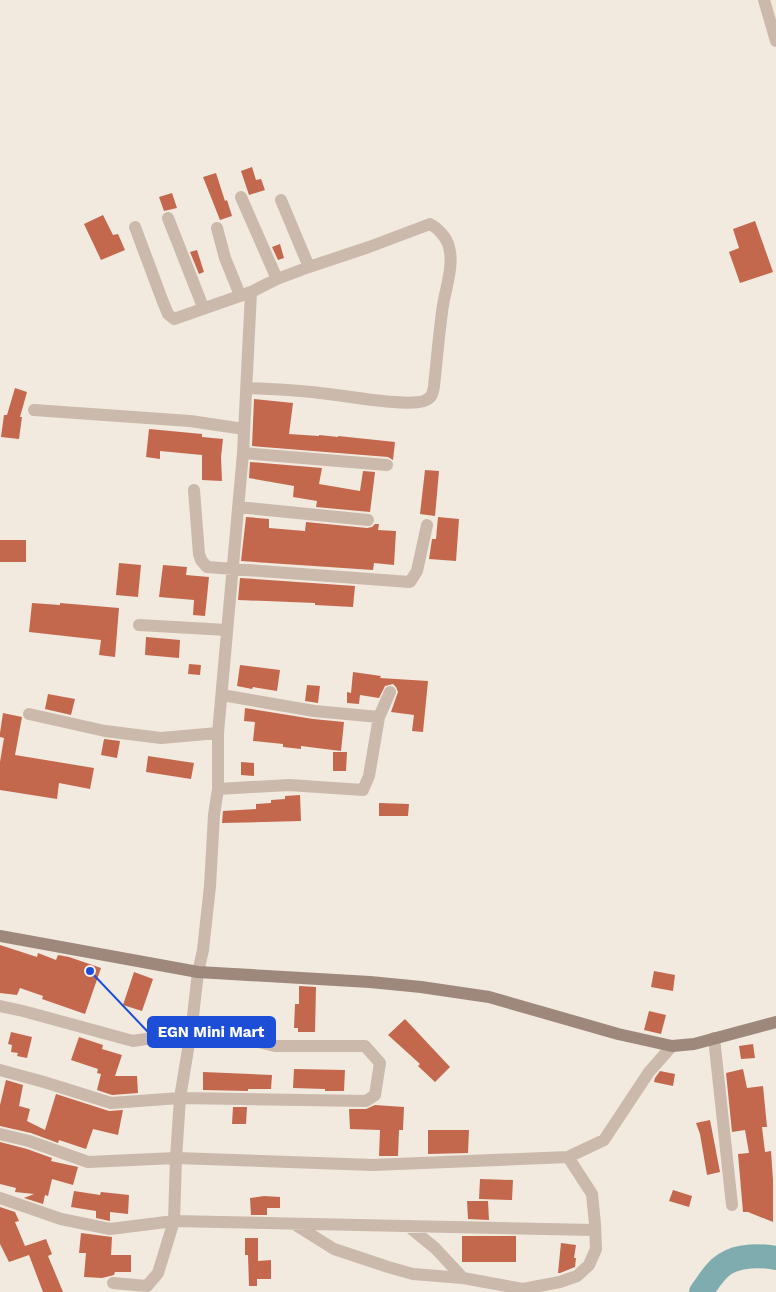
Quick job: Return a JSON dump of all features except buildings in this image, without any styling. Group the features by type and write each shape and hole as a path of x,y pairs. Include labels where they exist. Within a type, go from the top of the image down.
{"street":[{"path":"764,0 776,40"},
{"path":"241,197 277,279"},
{"path":"281,200 309,267"},
{"path":"168,218 203,307"},
{"path":"136,227 170,318 178,318 309,267 370,247 430,224 436,227 448,242 450,257 432,395 428,399 422,401 396,401 319,392 247,388"},
{"path":"113,1282 147,1286 158,1274 174,1221 180,1098 192,1026 198,972 203,950 209,895 214,815 218,789 218,733 247,388 245,293 225,258 217,228"},
{"path":"34,410 190,421 244,429"},
{"path":"243,453 387,466"},
{"path":"194,490 198,546 201,560 207,567 410,582 417,571 426,526"},
{"path":"238,507 368,520"},
{"path":"139,625 227,630"},
{"path":"218,789 289,785 363,790 368,776 380,717 390,692"},
{"path":"222,695 314,711 380,717"},
{"path":"29,714 105,731 161,738 218,733"},
{"path":"0,936 198,972 370,982 480,995 518,1004 618,1034 672,1046 694,1044 776,1022"},
{"path":"0,1006 133,1041 159,1036 192,1026 275,1046 365,1046 380,1063 375,1095 366,1101 180,1098 111,1103 0,1070"},
{"path":"714,1038 732,1205"},
{"path":"0,1134 88,1162 176,1158 373,1165 568,1157 604,1140 649,1072 672,1046"},
{"path":"294,1224 334,1249 413,1274 463,1278 523,1289 560,1282 577,1276 589,1265 596,1249 592,1194 568,1157"},
{"path":"0,1198 61,1219 110,1228 174,1221 595,1230"},
{"path":"408,1226 435,1248 463,1278"}],"waterway":[{"path":"701,1292 718,1270 731,1261 750,1256 776,1258"}],"place":[{"name":"EGN Mini Mart","path":"90,971"}]}
